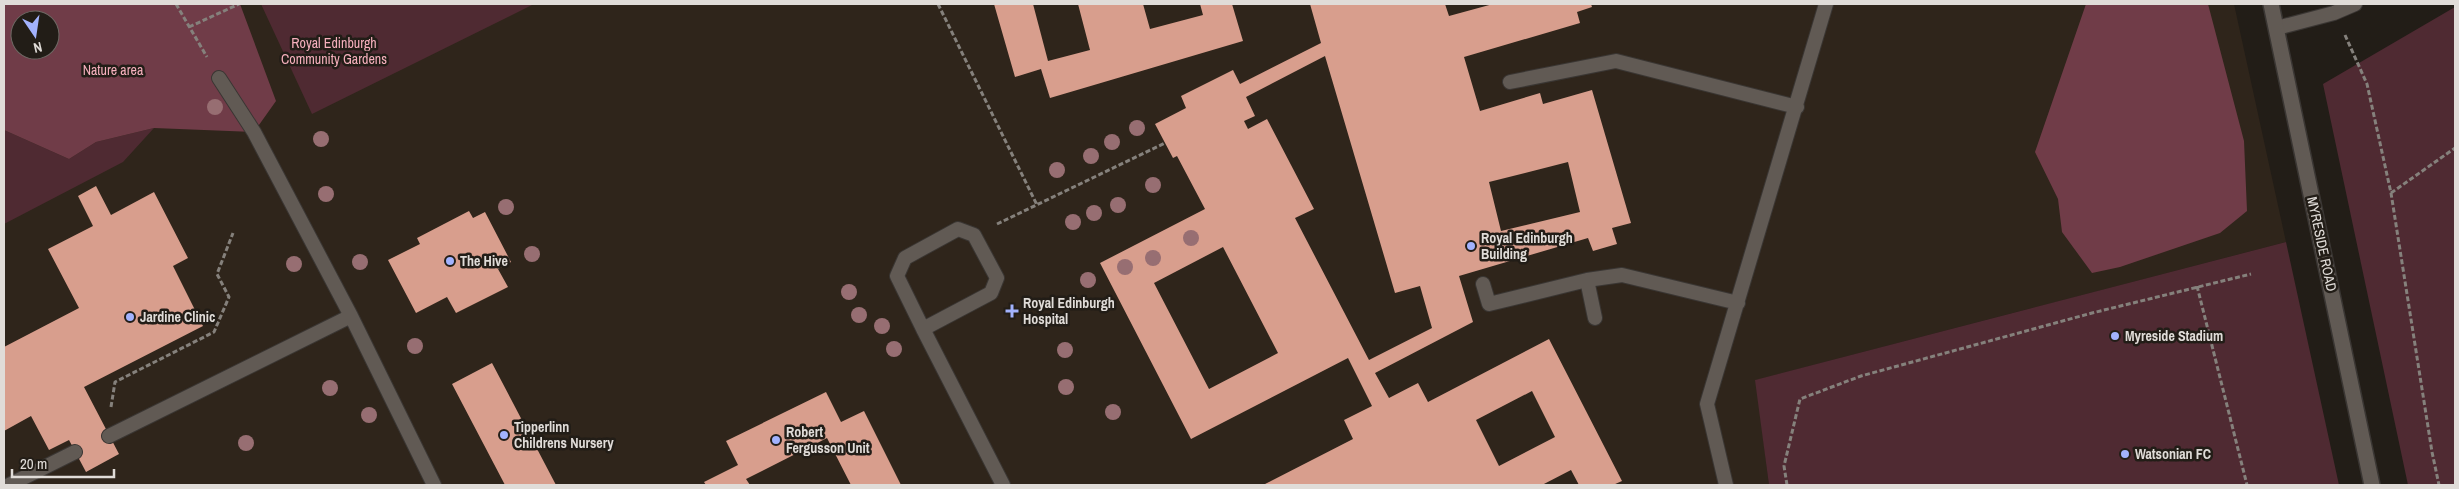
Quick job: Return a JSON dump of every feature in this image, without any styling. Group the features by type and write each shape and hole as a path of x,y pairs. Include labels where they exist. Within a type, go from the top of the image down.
{"street":[{"name":"MYRESIDE ROAD","path":"2272,4 2372,485"}],"lane":[{"path":"1726,485 1707,404 1826,4"},
{"path":"2277,28 2334,13 2354,4"},
{"path":"1510,82 1616,61 1797,106"},
{"path":"219,78 254,132 351,316 434,485"},
{"path":"923,329 991,293 997,278 974,235 958,230 905,258 897,276 923,329 1003,485"},
{"path":"1483,284 1489,304 1587,280 1622,275 1738,303"},
{"path":"1587,280 1595,318"},
{"path":"109,436 351,316"},
{"path":"9,485 76,452"}],"path":[{"path":"176,4 219,78"},
{"path":"189,27 239,4"},
{"path":"938,4 1037,205"},
{"path":"2334,13 2367,84 2391,193 2432,452 2439,485"},
{"path":"974,235 1165,143"},
{"path":"2391,193 2455,148"},
{"path":"111,410 116,382 214,332 229,297 216,274 233,233"},
{"path":"1787,485 1784,466 1800,399 1861,376 2197,286 2251,274"},
{"path":"2197,286 2247,485"}],"shaded area":[{"name":"Royal Edinburgh Hospital","path":"4,4 2234,4 2286,242 1756,380 1769,485 4,485"}],"green space":[{"name":"Nature area","path":"4,4 240,4 276,101 254,132 154,128 96,142 69,159 4,130"},
{"name":"Royal Edinburgh Community Gardens","path":"261,4 534,4 312,114"},
{"path":"2086,4 2208,4 2244,141 2247,211 2220,233 2120,267 2092,273 2062,232 2058,199 2035,152"},
{"path":"2455,7 2455,485 2408,485 2323,84"},
{"path":"154,128 123,162 4,224 4,130 69,159 96,142"},
{"name":"Myreside Stadium","path":"2286,242 2339,485 1769,485 1755,380"}],"building":[{"path":"994,4 1033,4 1048,61 1090,50 1078,4 1143,4 1150,29 1203,15 1200,4 1232,4 1243,41 1050,98 1041,69 1015,77"},
{"name":"Royal Edinburgh Building","path":"1310,4 1445,4 1449,16 1493,4 1591,4 1592,7 1577,12 1580,23 1464,57 1480,111 1540,93 1543,104 1592,90 1631,223 1612,228 1617,244 1593,251 1588,238 1459,276 1473,322 1375,373 1389,398 1418,383 1428,402 1549,339 1622,481 1613,485 1579,485 1571,470 1542,485 1263,485 1353,439 1344,420 1372,406 1348,358 1191,439 1100,263 1205,209 1177,156 1173,158 1155,124 1186,108 1181,96 1233,70 1240,84 1321,43","holes":["1325,56 1395,293 1420,286 1432,328 1369,360 1295,218 1314,209 1267,119 1248,129 1244,121 1255,116 1246,97","1568,162 1580,212 1501,231 1489,182","1223,247 1278,353 1209,389 1154,283","1532,391 1555,437 1499,466 1476,420"]},
{"name":"Jardine Clinic","path":"96,186 111,215 154,192 188,258 173,266 203,326 84,387 119,454 86,472 69,440 49,450 31,416 4,431 4,347 79,308 48,249 93,226 78,196"},
{"name":"The Hive","path":"469,211 473,218 485,212 511,262 498,269 508,287 456,313 447,297 416,313 388,260 420,244 417,238"},
{"name":"Tipperlinn Childrens Nursery","path":"492,363 556,485 505,485 452,384"},
{"name":"Robert Fergusson Unit","path":"826,392 841,422 864,411 901,485 851,485 827,438 746,479 750,485 706,485 704,482 738,465 726,441"}],"place":[{"name":"Royal Edinburgh Building","path":"1471,246"},
{"name":"The Hive","path":"450,261"},
{"name":"Royal Edinburgh Hospital","path":"1012,311"},
{"name":"Jardine Clinic","path":"130,317"},
{"name":"Myreside Stadium","path":"2115,336"},
{"name":"Tipperlinn Childrens Nursery","path":"504,435"},
{"name":"Robert Fergusson Unit","path":"776,440"},
{"name":"Watsonian FC","path":"2125,454"}]}
